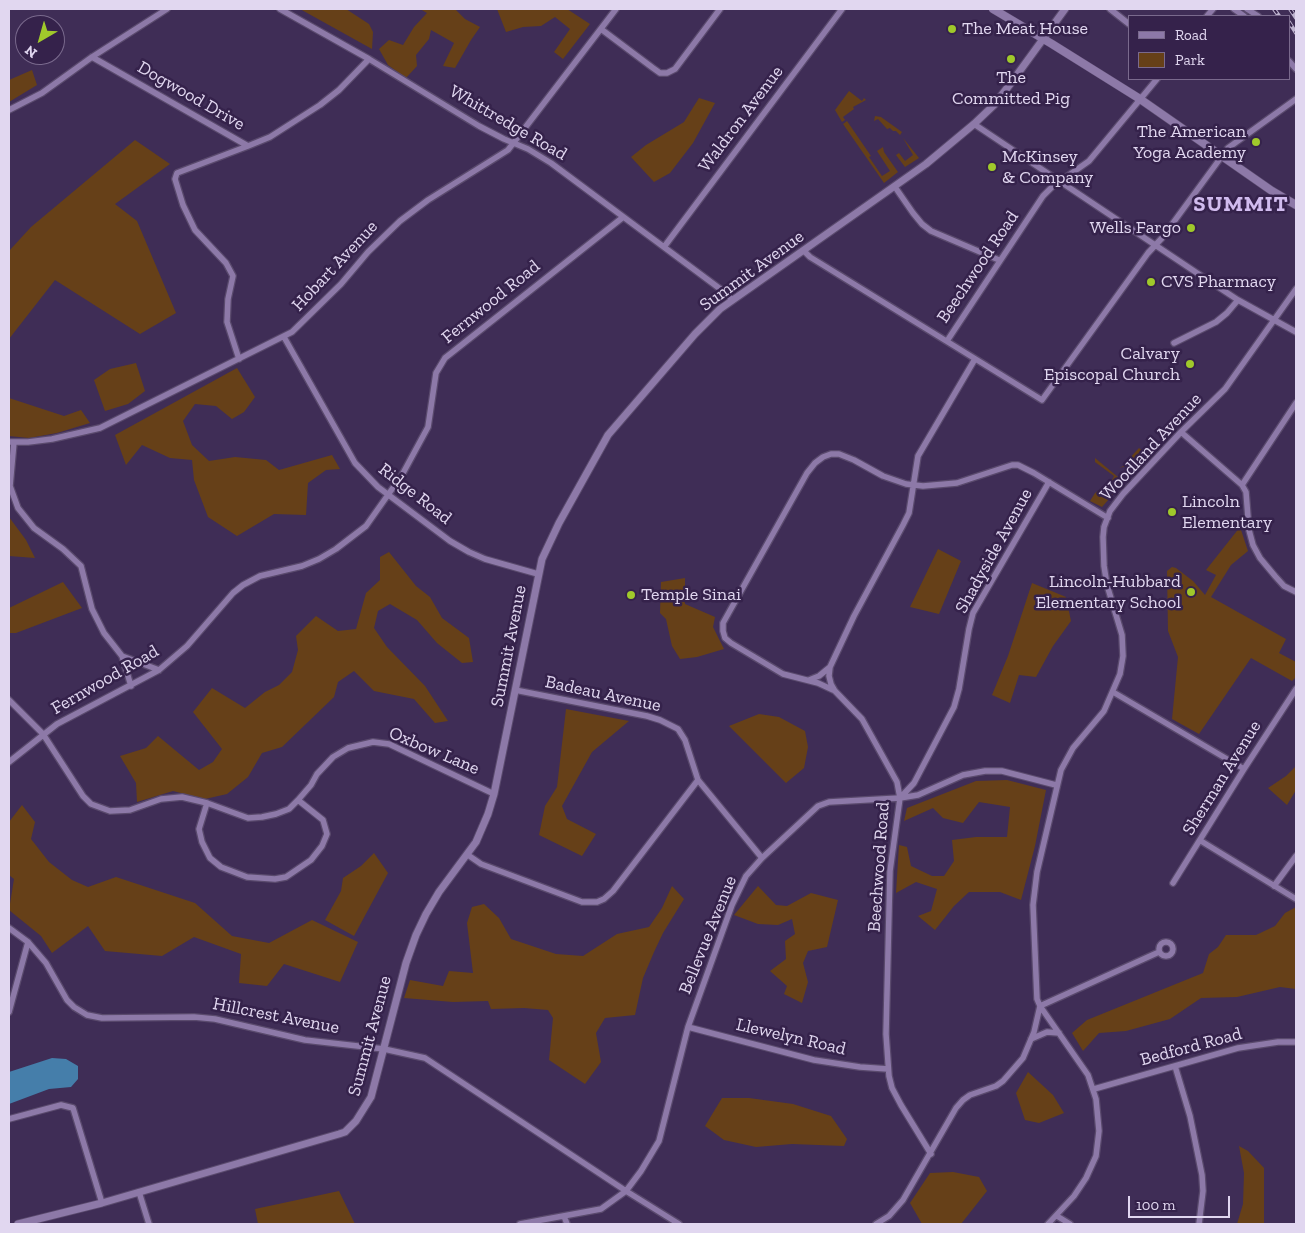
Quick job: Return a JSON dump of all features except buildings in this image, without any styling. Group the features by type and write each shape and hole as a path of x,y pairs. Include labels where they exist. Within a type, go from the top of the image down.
{"main road":[{"path":"992,9 1043,38 1140,99 1296,205"}],"street":[{"path":"9,110 42,93 92,57 167,9"},
{"name":"Whittredge Road","path":"280,9 479,126 551,163 622,218 727,294 732,300"},
{"name":"Hobart Avenue","path":"11,442 52,439 100,428 284,337 301,325 400,221 428,200 505,152 514,144 616,9"},
{"path":"601,29 653,68 667,73 674,69 720,9"},
{"name":"Waldron Avenue","path":"664,247 842,9"},
{"name":"Summit Avenue","path":"18,1224 102,1203 345,1132 356,1121 372,1097 406,963 416,934 439,892 468,855 484,827 494,794 542,559 551,539 613,429 714,314 926,164 974,124 994,105 1065,9"},
{"path":"1110,9 1128,23"},
{"name":"Dogwood Drive","path":"92,57 248,146 270,137 320,105 339,90 368,59"},
{"path":"1292,65 1296,74"},
{"name":"Beechwood Road","path":"947,341 1043,196 1089,161 1156,80"},
{"path":"804,251 810,257 1042,400 1148,253 1228,148 1296,99"},
{"path":"974,124 1238,300 1296,332"},
{"path":"240,359 227,322 228,299 233,276 226,262 195,230 183,205 175,179 178,173 248,146"},
{"path":"894,187 913,214 931,231 999,260"},
{"name":"Fernwood Road","path":"9,762 43,734 70,717 159,670 187,646 233,593 243,585 260,576 302,566 336,550 366,526 402,475 428,427 436,373 446,358 622,218"},
{"name":"Woodland Avenue","path":"1048,1224 1074,1196 1086,1178 1096,1156 1099,1132 1094,1089 1078,1059 1040,1006 1036,994 1033,905 1034,887 1056,785 1065,759 1104,711 1120,674 1123,656 1122,635 1107,585 1102,537 1108,518 1123,494 1181,432 1225,389 1296,289"},
{"path":"1174,343 1216,322 1238,300"},
{"name":"Ridge Road","path":"284,337 356,463 372,482 450,541 469,552 485,559 538,574"},
{"path":"809,680 819,676 830,667 868,589 904,526 909,513 916,466 923,446 975,359"},
{"path":"1242,485 1296,403"},
{"path":"1181,432 1242,485 1246,492 1249,530 1260,558 1284,586 1296,592"},
{"path":"11,442 10,486 18,508 34,528 64,549 81,566 92,609 98,622 122,656 128,670 131,686"},
{"path":"835,691 809,680 783,674 731,644 725,638 723,631 723,623 814,463 831,454 839,454 883,476 914,485 957,483 1012,465 1021,466 1108,518"},
{"name":"Shadyside Avenue","path":"900,798 914,783 954,707 973,613 1049,482"},
{"path":"122,656 159,670"},
{"path":"830,667 831,684 835,691"},
{"name":"Sherman Avenue","path":"1173,883 1296,689"},
{"name":"Badeau Avenue","path":"515,690 647,716 670,724 686,740 698,780 762,858"},
{"name":"Beechwood Road","path":"835,691 862,718 897,782 900,798 890,871 886,1034 888,1069 892,1088 931,1154"},
{"path":"1113,692 1244,769"},
{"name":"Oxbow Lane","path":"9,700 43,734 76,788 92,804 110,811 120,811 169,798 182,798 207,803 248,818 276,814 289,809 298,800 332,757 348,748 373,742 389,744 494,794"},
{"name":"Bellevue Avenue","path":"520,1224 600,1209 626,1191 641,1171 659,1141 688,1027 732,905 746,876 762,858 818,806 829,802 900,798 926,792 963,775 985,770 1002,771 1056,785"},
{"path":"468,855 481,864 582,902 597,902 613,891 698,780"},
{"path":"207,803 199,829 202,842 210,858 221,867 247,877 276,878 286,877 311,860 322,846 326,834 323,820 298,800"},
{"path":"1201,841 1296,899"},
{"path":"1274,886 1296,856"},
{"name":"Hillcrest Avenue","path":"9,928 28,942 46,963 67,1000 82,1013 96,1018 194,1017 215,1019 305,1040 384,1049 415,1055 436,1063 626,1191 679,1224"},
{"path":"9,1012 28,942"},
{"path":"876,1224 889,1216 903,1200 956,1108 963,1100 970,1095 996,1086 1003,1081 1023,1058 1040,1006 1159,952"},
{"name":"Llewelyn Road","path":"688,1027 814,1060 888,1069"},
{"path":"1031,1038 1047,1032 1059,1034"},
{"name":"Bedford Road","path":"1094,1089 1238,1048 1258,1044 1296,1042"},
{"path":"1175,1066 1190,1116 1202,1175 1203,1191 1199,1224"},
{"path":"9,1119 61,1105 73,1108 102,1203"},
{"path":"139,1192 149,1224"},
{"path":"564,1216 567,1224"},
{"path":"1057,1216 1070,1224"}],"green space":[{"path":"300,9 346,9 369,24 373,32 372,49"},
{"path":"420,9 455,9 465,19 480,27 455,68 443,66 454,43 431,30 429,39 416,55 417,66 406,78 388,65 379,49 389,40 403,45 414,27 427,13"},
{"path":"497,9 567,9 590,24 563,59 554,52 570,29 555,17 541,26 523,27 506,32"},
{"path":"32,70 37,85 9,102 9,80"},
{"path":"849,91 862,101 864,98 866,100 853,107 854,109 843,117 845,120 842,122 835,110"},
{"path":"699,98 715,103 693,143 670,173 654,182 631,157 646,145 684,122"},
{"path":"875,116 881,117 902,132 900,135 890,128 887,129 878,119 874,121"},
{"path":"847,121 882,176 890,171 877,151 883,147 884,152 898,172 884,183 843,124"},
{"path":"903,138 919,158 905,167 896,155 899,153 905,161 913,155"},
{"path":"135,140 170,164 115,204 137,221 176,313 140,334 55,280 9,339 9,251 31,227"},
{"path":"136,363 145,391 128,404 105,411 94,380 110,369"},
{"path":"237,368 255,397 244,412 232,419 216,406 195,404 183,421 192,445 209,461 235,457 266,460 279,470 332,455 340,469 326,470 308,483 306,515 274,514 237,536 208,517 194,480 192,460 170,458 142,445 126,465 115,435"},
{"path":"9,398 64,416 81,410 90,423 57,433 29,438 9,436"},
{"path":"1139,448 1148,456 1138,466 1131,465 1119,468 1126,465 1127,461"},
{"path":"1095,458 1124,482 1102,507 1090,501 1095,493 1112,480 1114,476 1095,462"},
{"path":"9,517 26,540 35,558 9,556"},
{"path":"1240,527 1248,551 1231,565 1211,597 1286,639 1279,653 1296,662 1296,677 1292,681 1251,658 1199,734 1172,719 1178,657 1168,631 1167,571 1172,567 1176,568 1193,581 1205,595 1216,575 1206,570"},
{"path":"938,549 961,561 939,614 910,607"},
{"path":"389,552 416,586 430,597 442,618 469,638 473,662 462,663 437,643 417,620 390,604 378,611 374,628 387,647 425,686 448,721 435,723 414,699 374,691 354,671 338,682 334,697 282,747 262,753 248,777 227,794 205,799 173,791 137,802 136,783 120,756 146,748 158,736 199,770 213,762 222,749 193,712 212,688 245,708 265,692 279,685 292,672 298,650 296,636 316,616 338,631 356,629 366,593 380,580 380,557"},
{"path":"685,578 685,604 715,617 713,627 724,649 697,657 680,659 672,646 666,619 660,613 661,582"},
{"path":"63,582 82,608 16,633 9,633 9,608"},
{"path":"1032,583 1066,597 1071,621 1053,646 1036,677 1019,675 1010,703 992,695 1008,656"},
{"path":"566,709 629,721 592,752 562,806 567,819 596,834 582,856 539,835 545,806 557,787"},
{"path":"759,714 779,717 805,731 808,747 804,768 786,783 729,726"},
{"path":"1296,766 1296,790 1287,805 1268,788 1286,776"},
{"path":"1007,780 1046,790 1035,846 1021,900 1000,892 969,892 954,906 935,930 918,916 931,911 937,889 916,882 896,893 899,845 907,847 911,866 932,876 944,876 954,861 952,840 976,837 1007,837 1010,807 979,802 963,823 943,818 933,808 904,821 907,808 976,781"},
{"path":"22,805 35,822 31,839 49,862 72,880 88,887 116,877 195,903 232,936 269,943 312,920 358,942 340,982 284,964 267,986 239,983 241,954 194,937 162,956 105,951 88,926 52,953 41,936 9,910 14,879 9,875 9,822"},
{"path":"374,853 388,873 354,936 325,920 341,891 343,878 361,866"},
{"path":"672,886 684,899 663,933 643,978 635,1015 605,1018 596,1033 601,1062 585,1084 549,1060 553,1018 548,1010 524,1008 491,1009 488,1001 453,1002 404,998 410,980 443,986 449,971 473,973 467,923 472,907 484,904 499,918 511,939 556,954 583,956 617,934 649,927 662,908"},
{"path":"758,886 776,905 787,906 811,893 838,900 827,947 808,951 803,963 808,982 802,1003 784,994 787,986 770,971 786,959 785,941 795,934 792,919 778,925 758,924 734,915"},
{"path":"1296,907 1296,989 1280,987 1237,997 1201,998 1170,1019 1126,1031 1099,1033 1083,1051 1072,1033 1087,1020 1203,973 1209,954 1218,947 1226,935 1256,935 1275,926 1285,913"},
{"path":"1028,1072 1053,1095 1064,1113 1039,1123 1025,1120 1016,1093"},
{"path":"722,1098 749,1098 793,1104 831,1116 847,1139 844,1146 792,1144 756,1147 724,1140 705,1126"},
{"path":"1239,1146 1248,1151 1264,1168 1264,1224 1237,1224 1243,1204 1244,1173"},
{"path":"953,1172 979,1177 987,1191 961,1224 922,1224 910,1203 930,1173"},
{"path":"339,1191 355,1224 258,1224 255,1209"}],"water":[{"path":"52,1058 66,1059 78,1066 78,1079 71,1087 49,1089 9,1104 9,1072"}],"railway":[{"path":"1274,9 1278,15"},
{"path":"1290,9 1296,18"},
{"path":"1290,24 1296,33"}],"place":[{"name":"The Meat House","path":"952,29"},
{"name":"The Committed Pig","path":"1011,59"},
{"name":"The American Yoga Academy","path":"1256,142"},
{"name":"McKinsey & Company","path":"992,167"},
{"name":"Wells Fargo","path":"1191,228"},
{"name":"CVS Pharmacy","path":"1151,282"},
{"name":"Calvary Episcopal Church","path":"1190,364"},
{"name":"Lincoln Elementary","path":"1172,512"},
{"name":"Lincoln-Hubbard Elementary School","path":"1191,592"},
{"name":"Temple Sinai","path":"631,595"}],"district":[{"name":"SUMMIT","path":"1241,205"}]}
